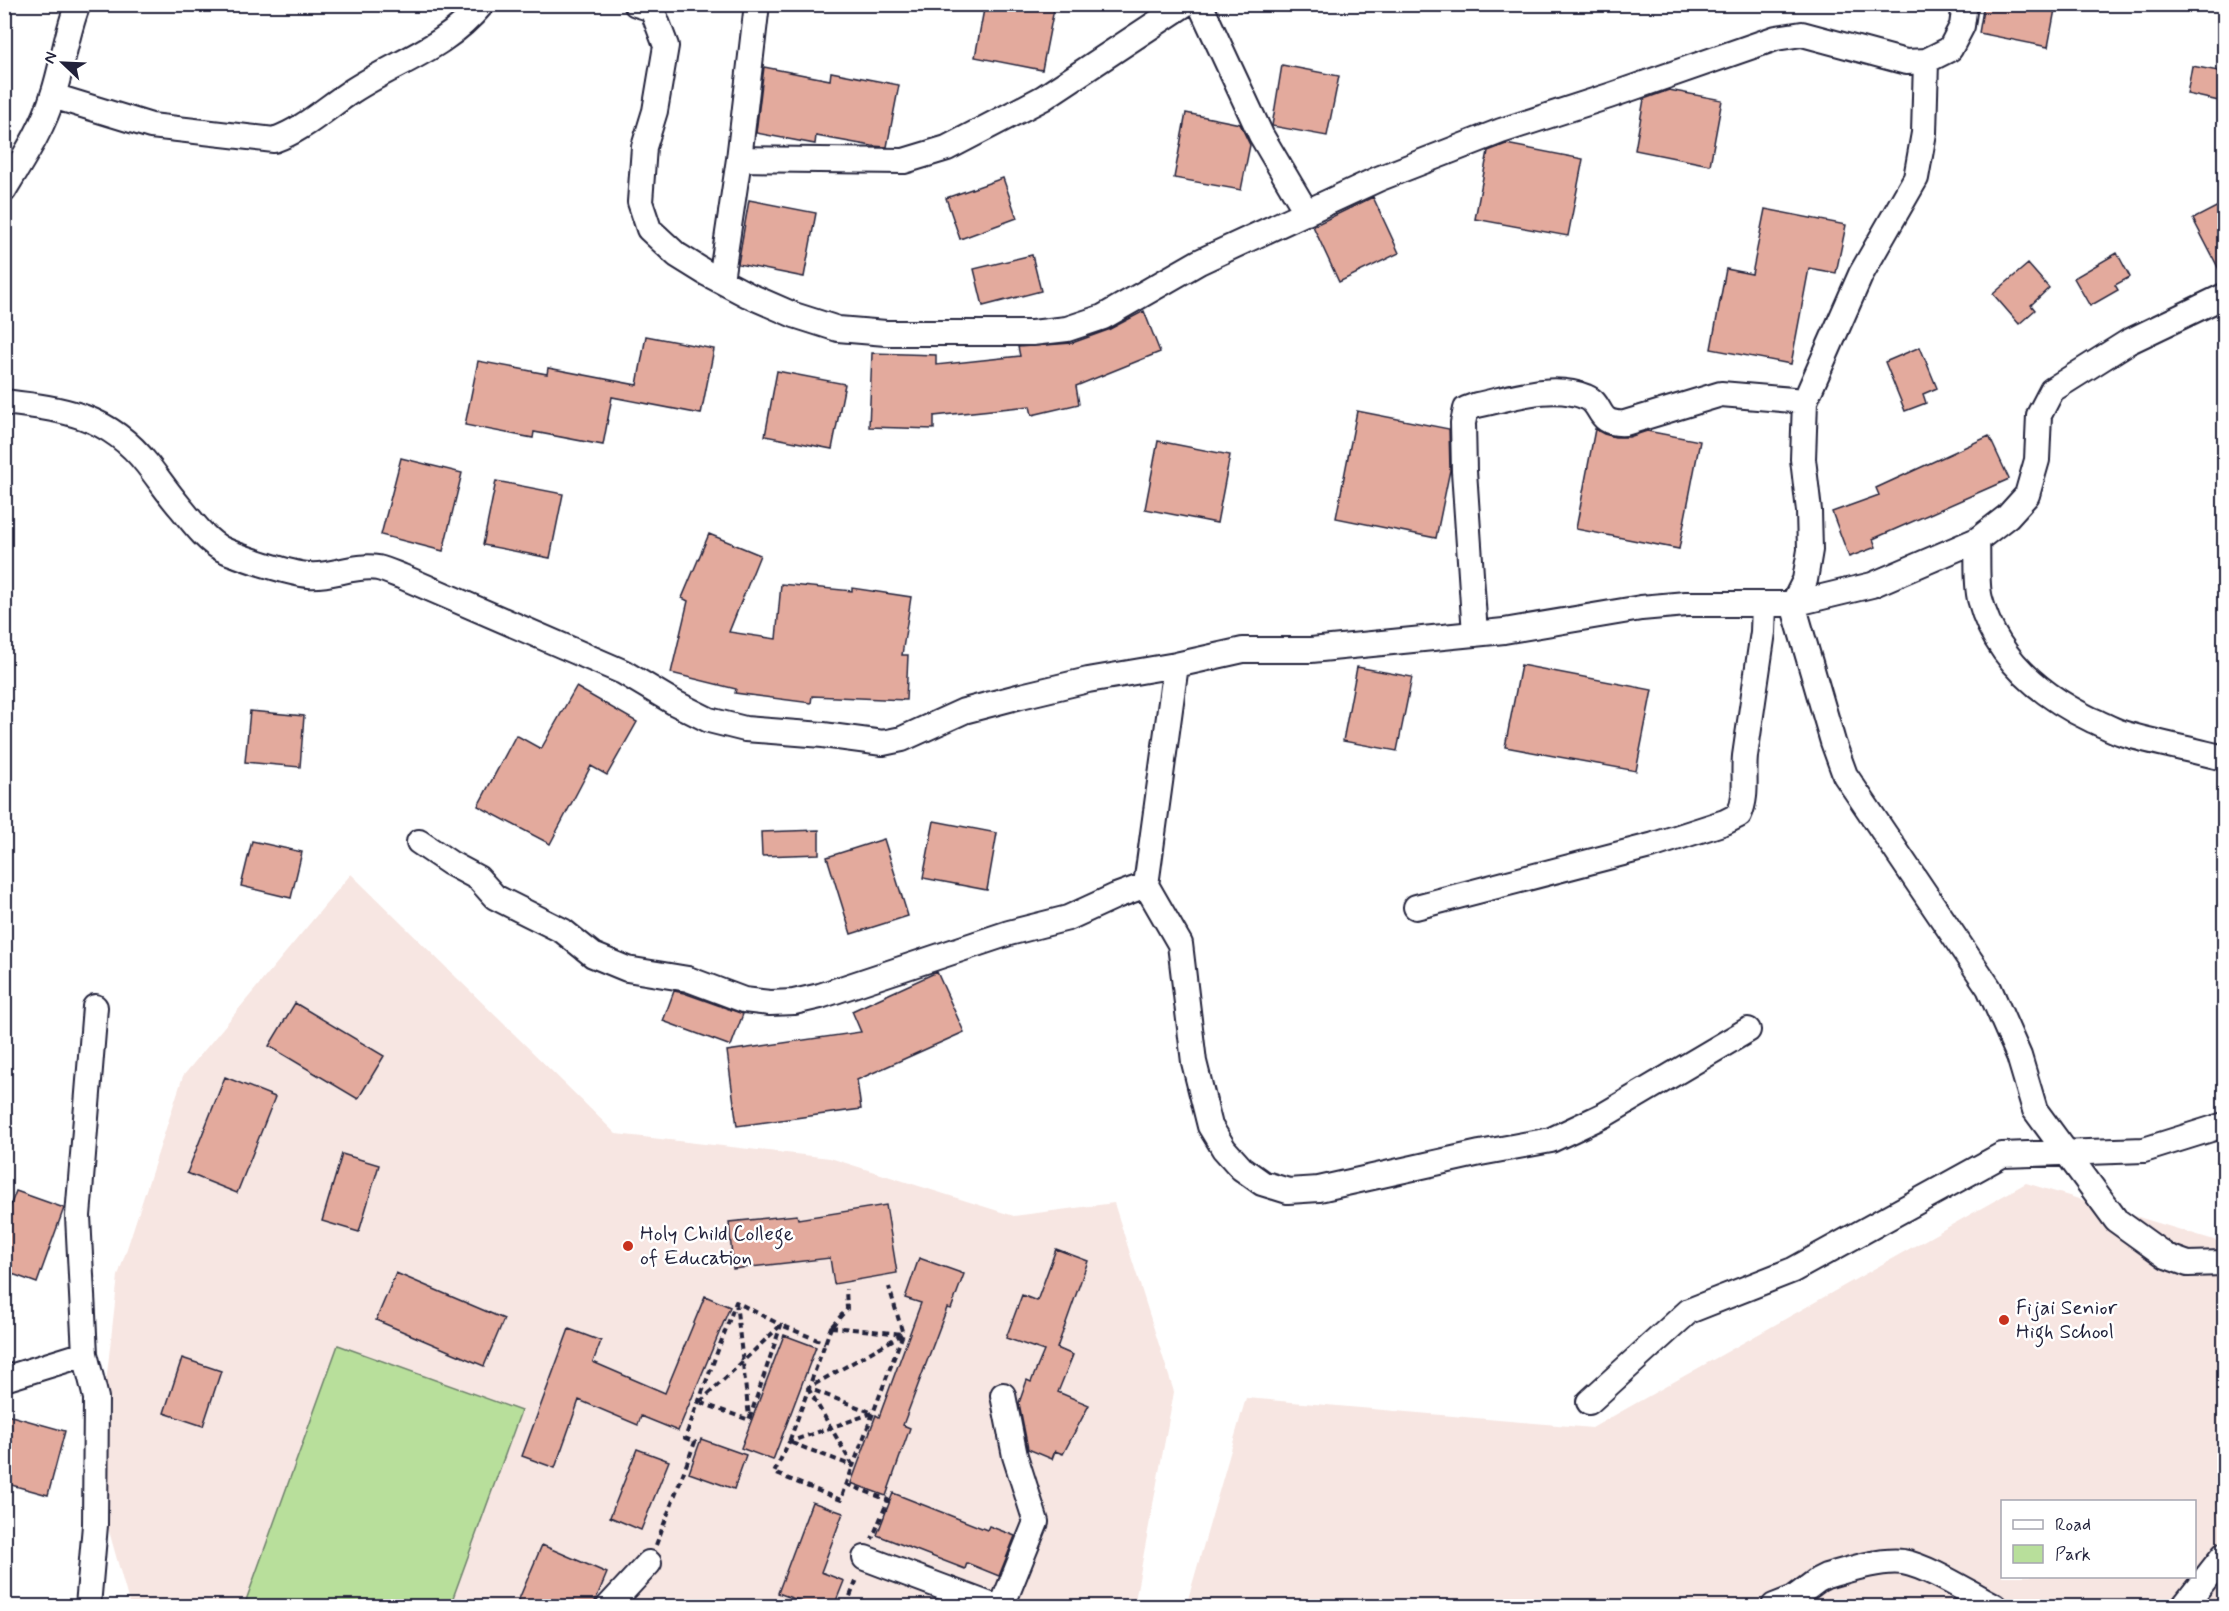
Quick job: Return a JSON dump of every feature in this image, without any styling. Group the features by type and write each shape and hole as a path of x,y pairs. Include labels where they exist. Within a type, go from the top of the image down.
{"street":[{"path":"4,190 34,140 53,96 78,4"},
{"path":"53,96 151,126 274,140 292,133 353,90 434,47 468,21 482,4"},
{"path":"636,4 652,9 666,46 654,111 644,147 640,202 649,229 677,255 748,295 794,315 838,329 886,333 1032,333 1067,329 1103,317 1199,262 1378,179 1490,136 1776,38 1802,34 1906,62 1926,61 1950,50 1962,26 1965,4"},
{"path":"721,280 739,159 756,4"},
{"path":"739,159 904,161 947,148 1043,98 1187,5 1307,213"},
{"path":"1926,61 1924,133 1916,178 1861,274 1805,401 1803,459 1809,512 1810,550 1805,580 1793,604 1845,776 1989,988 2019,1056 2035,1110 2116,1220 2166,1256 2188,1264 2224,1263"},
{"path":"4,402 49,408 92,419 113,432 145,462 170,496 205,535 220,548 294,573 310,576 359,568 378,568 623,672 675,703 710,720 746,729 824,735 883,743 902,739 964,711 1021,696 1088,680 1176,665 1243,650 1311,650 1504,631 1641,608 1686,604 1793,604 1872,585 1977,540 2008,516 2027,495 2037,460 2039,415 2052,390 2128,342 2224,296"},
{"path":"1475,634 1464,471 1463,423 1466,409 1549,391 1567,392 1588,397 1605,419 1618,424 1721,394 1805,401"},
{"path":"1977,540 1979,597 1997,640 2007,656 2024,675 2052,698 2120,732 2224,758"},
{"path":"1416,907 1654,845 1725,822 1740,814 1746,792 1743,776 1763,632 1764,605"},
{"path":"1176,665 1146,885 1180,944 1194,1062 1210,1126 1224,1149 1241,1168 1262,1183 1288,1191 1319,1189 1480,1153 1551,1140 1604,1115 1748,1030"},
{"path":"419,842 478,878 495,897 563,931 593,955 627,969 682,977 744,1000 770,1003 794,1002 862,983 1009,933 1068,918 1146,885"},
{"path":"88,1606 95,1526 96,1398 85,1353 78,1216 94,1007"},
{"path":"1589,1402 1689,1311 1793,1270 2002,1155 2144,1150 2224,1125"},
{"path":"4,1379 85,1353"},
{"path":"1002,1606 1036,1522 1015,1456 1003,1395"},
{"path":"2184,1606 2224,1555"},
{"path":"865,1558 993,1606"},
{"path":"1774,1606 1794,1598 1826,1576 1876,1564 1903,1562 1995,1606"},
{"path":"609,1606 649,1563"}],"path":[{"path":"846,1288 847,1309 831,1327 789,1442 774,1473 841,1500 903,1334 889,1287"},
{"path":"736,1302 781,1325 825,1343"},
{"path":"736,1302 749,1420"},
{"path":"649,1563 695,1442 685,1438 736,1302"},
{"path":"699,1402 781,1325"},
{"path":"749,1420 781,1325"},
{"path":"831,1327 903,1334"},
{"path":"808,1388 903,1334"},
{"path":"808,1388 873,1413"},
{"path":"808,1388 854,1466"},
{"path":"699,1402 749,1420"},
{"path":"789,1442 873,1413"},
{"path":"789,1442 854,1466"}],"shaded area":[{"name":"Holy Child College of Education","path":"351,874 616,1134 830,1158 1014,1216 1114,1203 1174,1392 1134,1606 130,1606 95,1481 118,1276 183,1076"},
{"name":"Fijai Senior High School","path":"2026,1183 2224,1243 2224,1606 1186,1606 1246,1398 1592,1428"}],"green space":[{"path":"338,1345 521,1411 450,1606 244,1606"}],"building":[{"path":"985,4 1055,4 1042,70 975,57"},
{"path":"1984,4 2056,4 2048,47 1979,33"},
{"path":"1282,65 1339,76 1327,136 1272,126"},
{"path":"2192,66 2224,72 2219,101 2187,94"},
{"path":"764,67 830,80 831,72 899,85 887,147 816,136 815,144 756,133"},
{"path":"1669,90 1722,100 1710,165 1635,150 1644,99"},
{"path":"1186,113 1240,124 1250,145 1241,190 1174,178"},
{"path":"1506,144 1583,159 1568,236 1475,219 1488,151"},
{"path":"1003,178 1017,218 960,239 946,198"},
{"path":"1373,197 1399,253 1339,282 1313,226"},
{"path":"749,200 816,213 804,277 738,264"},
{"path":"2224,203 2224,279 2193,219"},
{"path":"1765,209 1846,225 1836,273 1809,268 1791,364 1711,349 1726,269 1752,274"},
{"path":"2117,253 2130,277 2115,285 2118,290 2090,306 2074,278"},
{"path":"1032,255 1041,291 983,306 974,269"},
{"path":"2028,264 2049,288 2031,305 2035,310 2019,324 1993,294"},
{"path":"1144,311 1160,352 1076,386 1079,404 1032,415 1030,406 934,416 934,429 869,427 872,353 936,355 936,365 1020,356 1018,347 1072,343 1108,330"},
{"path":"646,336 714,349 701,414 612,397 603,445 534,432 533,438 465,425 478,361 547,374 548,368 637,385"},
{"path":"1920,347 1937,388 1923,394 1926,403 1905,411 1885,362"},
{"path":"777,371 845,384 832,449 765,436"},
{"path":"1357,411 1449,429 1450,470 1436,538 1336,518"},
{"path":"1595,429 1615,437 1629,437 1647,431 1700,441 1679,549 1576,529"},
{"path":"1989,436 2009,479 1873,539 1876,547 1849,557 1832,512 1879,495 1876,488"},
{"path":"1158,441 1230,455 1217,523 1145,509"},
{"path":"401,458 462,473 443,551 381,535"},
{"path":"496,481 563,494 550,558 483,545"},
{"path":"709,534 760,555 729,632 776,639 781,584 852,591 852,588 911,597 902,655 908,655 906,700 812,696 811,703 735,693 736,689 671,673 688,601 682,598"},
{"path":"1521,665 1652,690 1636,771 1505,747"},
{"path":"1357,667 1412,677 1397,751 1343,741"},
{"path":"576,687 637,722 607,775 591,766 550,844 478,806 516,735 541,749"},
{"path":"250,711 304,716 300,767 245,762"},
{"path":"934,821 997,833 987,890 923,878"},
{"path":"819,830 819,854 762,856 761,832"},
{"path":"884,839 908,916 851,934 827,857"},
{"path":"252,841 302,852 291,898 241,886"},
{"path":"937,972 964,1032 857,1080 861,1109 737,1126 727,1051 861,1032 852,1011"},
{"path":"674,991 743,1014 731,1046 663,1021"},
{"path":"295,1003 384,1056 358,1099 269,1046"},
{"path":"225,1077 275,1097 237,1193 187,1173"},
{"path":"342,1154 379,1165 359,1232 322,1221"},
{"path":"16,1191 64,1208 37,1283 4,1271 4,1222"},
{"path":"886,1205 897,1273 834,1284 830,1258 733,1269 729,1222 797,1215 798,1219"},
{"path":"1056,1249 1088,1261 1057,1348 1073,1355 1058,1392 1089,1405 1063,1454 1055,1451 1052,1459 1028,1449 1019,1403 1027,1380 1031,1382 1044,1351 1006,1338 1022,1295 1037,1301"},
{"path":"919,1258 964,1274 951,1309 947,1308 903,1425 910,1428 886,1496 851,1483 876,1415 879,1417 921,1303 905,1298"},
{"path":"396,1273 504,1319 484,1366 376,1320"},
{"path":"705,1296 730,1307 678,1431 641,1416 638,1425 579,1400 555,1468 522,1456 569,1329 601,1341 593,1362 665,1393"},
{"path":"784,1335 816,1347 773,1460 741,1448"},
{"path":"182,1358 221,1371 203,1426 164,1413"},
{"path":"4,1414 65,1431 48,1495 4,1483"},
{"path":"701,1439 746,1455 734,1489 689,1473"},
{"path":"637,1449 669,1461 641,1530 610,1517"},
{"path":"893,1493 987,1530 989,1526 1015,1536 999,1576 967,1563 965,1569 877,1535"},
{"path":"812,1502 843,1513 821,1572 844,1581 834,1606 814,1606 778,1593"},
{"path":"542,1545 607,1573 593,1606 516,1606"}],"place":[{"name":"Holy Child College of Education","path":"628,1246"},
{"name":"Fijai Senior High School","path":"2004,1320"}]}
